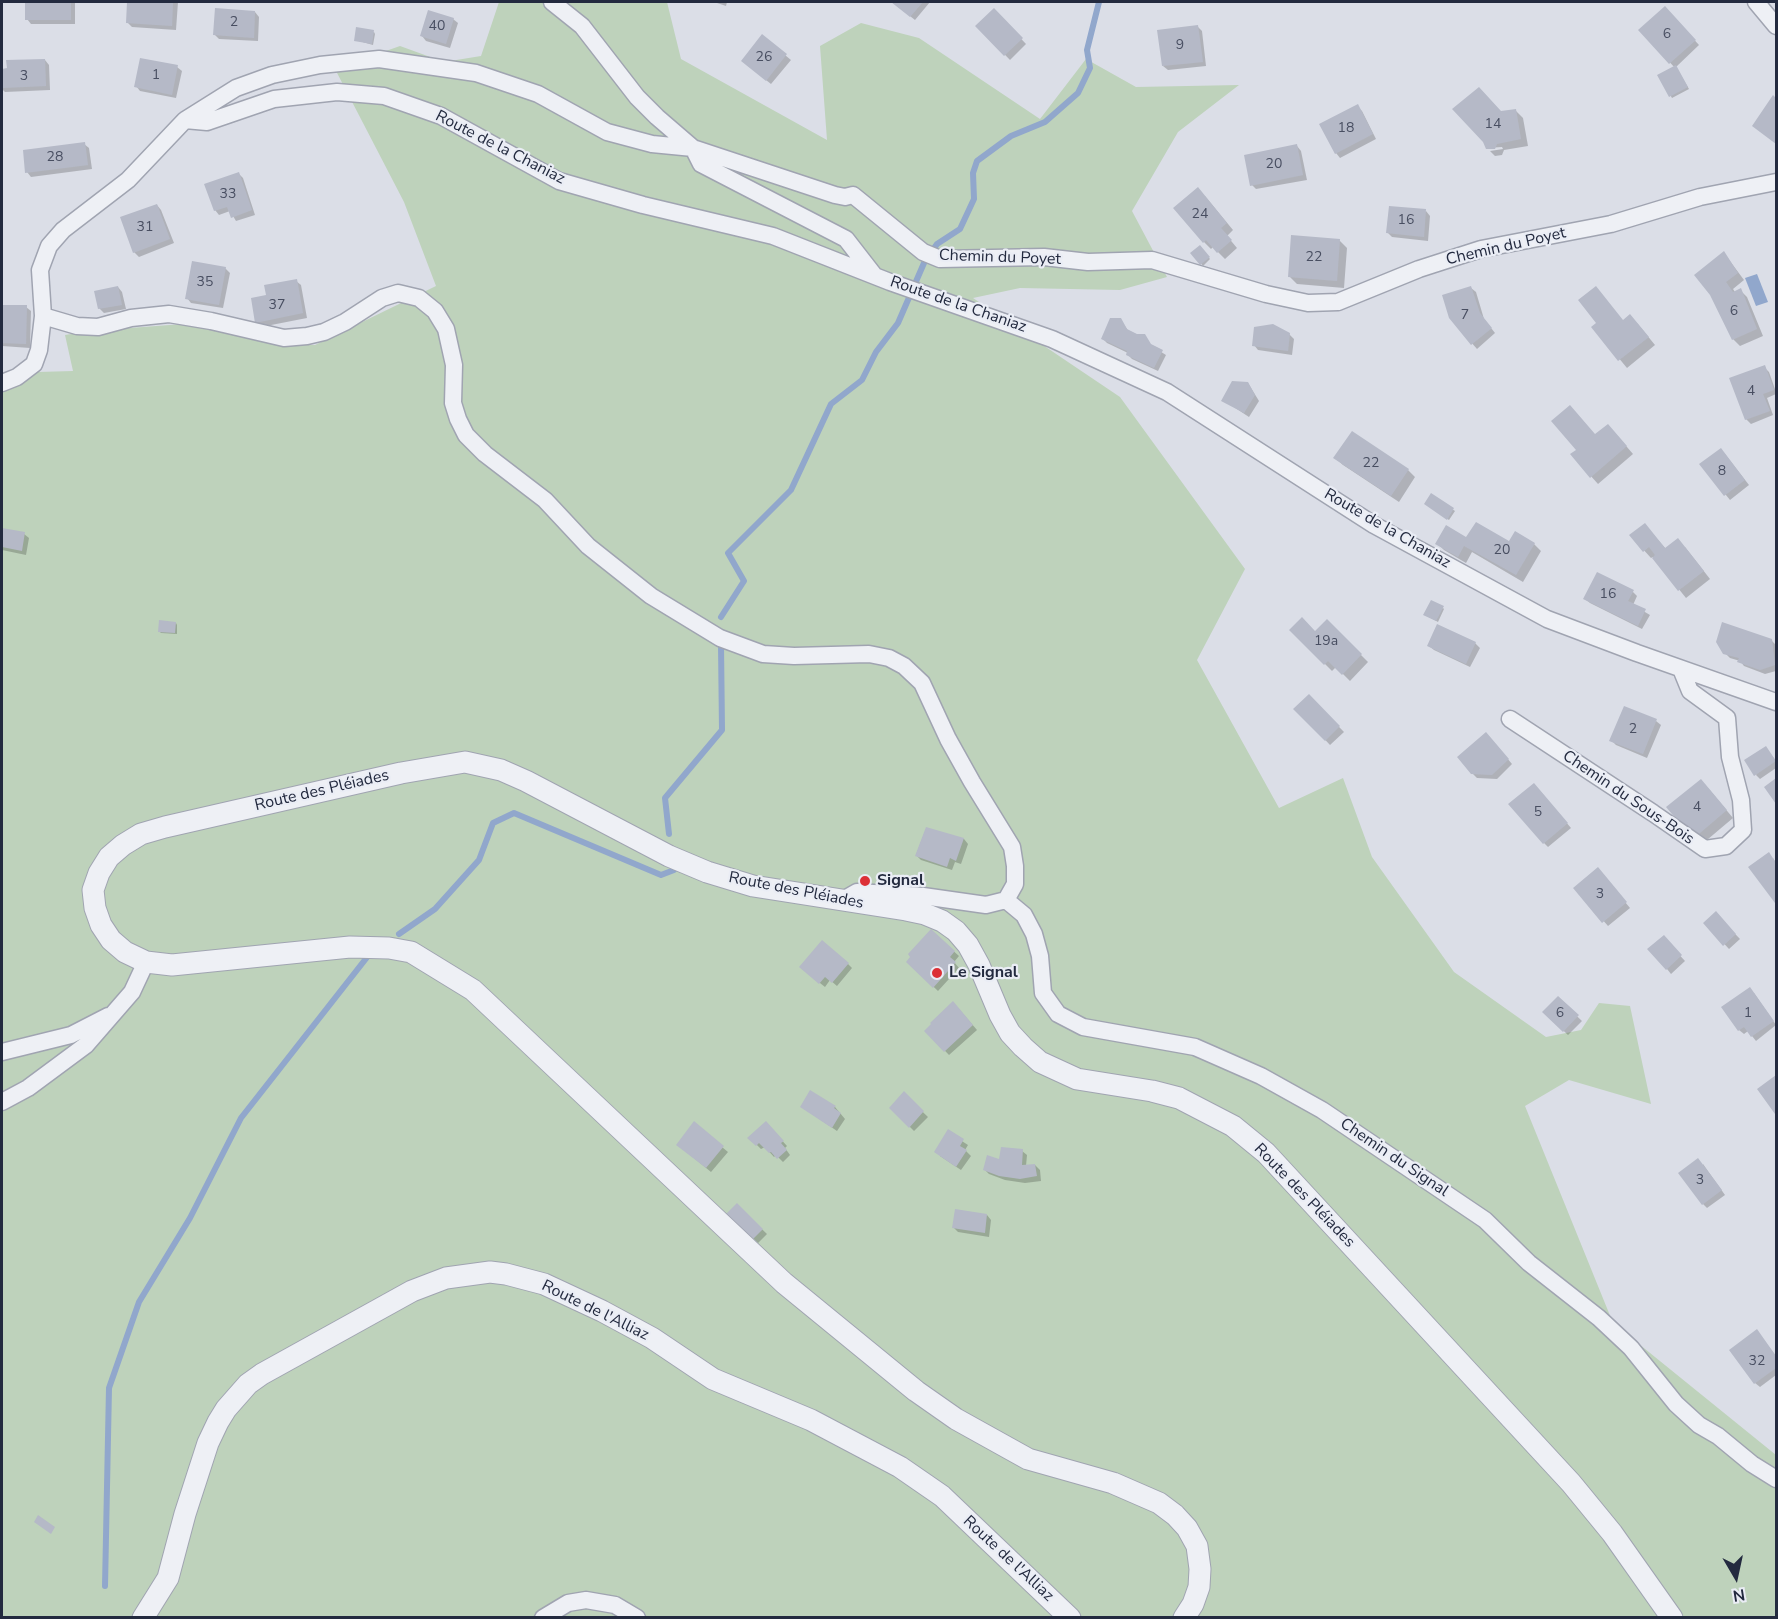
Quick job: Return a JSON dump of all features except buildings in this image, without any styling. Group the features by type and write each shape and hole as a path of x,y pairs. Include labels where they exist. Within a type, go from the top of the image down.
{"street":[{"path":"552,2 582,26 637,97 693,148 701,164 846,239 882,279"},
{"path":"1756,2 1776,26"},
{"name":"Chemin du Poyet","path":"185,120 236,88 272,75 320,65 379,59 476,73 538,94 607,132 652,144 693,148 835,195 845,197 853,195 923,252 940,259 1044,257 1088,262 1152,260 1308,303 1338,302 1419,269 1481,249 1611,224 1701,197 1776,182"},
{"name":"Route de la Chaniaz","path":"185,120 207,122 274,99 337,92 384,96 441,116 559,181 643,205 773,236 882,279 1052,339 1167,392 1374,525 1548,620 1776,702"},
{"path":"2,383 17,377 34,364 39,350 43,316 40,270 49,246 63,230 128,180 185,120"},
{"path":"43,316 77,326 98,327 131,318 169,314 284,338 324,332 345,322 382,298 398,293 419,297 435,311 446,329 454,364 453,403 466,435 485,454 545,500 588,546 651,596 720,638 763,654 794,656 868,654 889,658 904,666 922,683 948,739 1012,847 1015,884 1006,900 986,905 922,896 857,892 843,901"},
{"name":"Chemin du Sous-Bois","path":"1510,719 1705,849 1726,846 1743,830 1741,800 1730,757 1727,718 1690,691 1681,669"},
{"name":"Route des Pléiades","path":"1187,1617 1199,1587 1200,1569 1197,1546 1187,1528 1175,1515 1159,1503 1113,1483 1028,1459 956,1419 916,1391 784,1283 496,1009 473,990 411,952 388,948 350,947 172,965 146,962 125,952 111,940 101,925 95,908 93,890 99,873 109,857 141,834 165,827 400,773 465,762 501,770 526,781 669,856 707,872 753,886 925,914 942,921 956,931 968,945 1010,1033 1040,1062 1077,1079 1152,1091 1179,1098 1233,1126 1266,1153 1571,1483 1612,1533 1672,1617"},
{"name":"Chemin du Signal","path":"1006,900 1024,915 1034,934 1040,956 1043,993 1058,1014 1083,1027 1195,1047 1261,1076 1322,1110 1485,1220 1529,1263 1599,1318 1631,1348 1676,1404 1699,1425 1718,1436 1752,1464 1776,1479"},
{"path":"2,1102 28,1088 86,1045 117,1011 136,985 146,962"},
{"path":"2,1052 71,1035 117,1011"},
{"name":"Route de l'Alliaz","path":"142,1617 168,1578 185,1514 205,1452 218,1422 248,1384 412,1291 446,1278 490,1272 544,1284 602,1311 652,1338 713,1378 811,1420 900,1467 942,1496 1070,1617"},
{"path":"543,1617 568,1603 586,1600 615,1605 637,1617"}],"green space":[{"path":"499,2 667,2 681,59 827,140 820,46 861,23 919,38 1040,119 1086,59 1136,87 1239,85 1178,132 1132,211 1167,277 1120,290 1020,288 973,298 1120,397 1245,569 1197,660 1279,808 1343,778 1372,857 1454,972 1546,1037 1581,1030 1599,1003 1630,1006 1651,1104 1569,1080 1525,1106 1613,1323 1776,1455 1776,1617 2,1617 2,373 73,371 65,335 90,331 183,324 278,345 315,345 436,286 404,202 335,69 400,46 444,62 481,56"}],"water":[{"path":"1757,274 1768,302 1756,306 1745,278"}],"waterway":[{"path":"721,617 744,581 728,553 791,490 831,404 862,380 876,352 898,323 924,263 937,244 960,229 974,199 973,173 977,161 1011,136 1045,122 1078,93 1090,68 1087,50 1099,2"},
{"path":"669,834 665,798 722,730 721,645"},
{"path":"399,934 435,909 479,860 493,823 514,813 661,875 674,870"},
{"path":"105,1586 109,1388 139,1302 190,1218 241,1118 368,956"}],"place":[{"name":"Signal","path":"865,881"},
{"name":"Le Signal","path":"937,973"}]}
